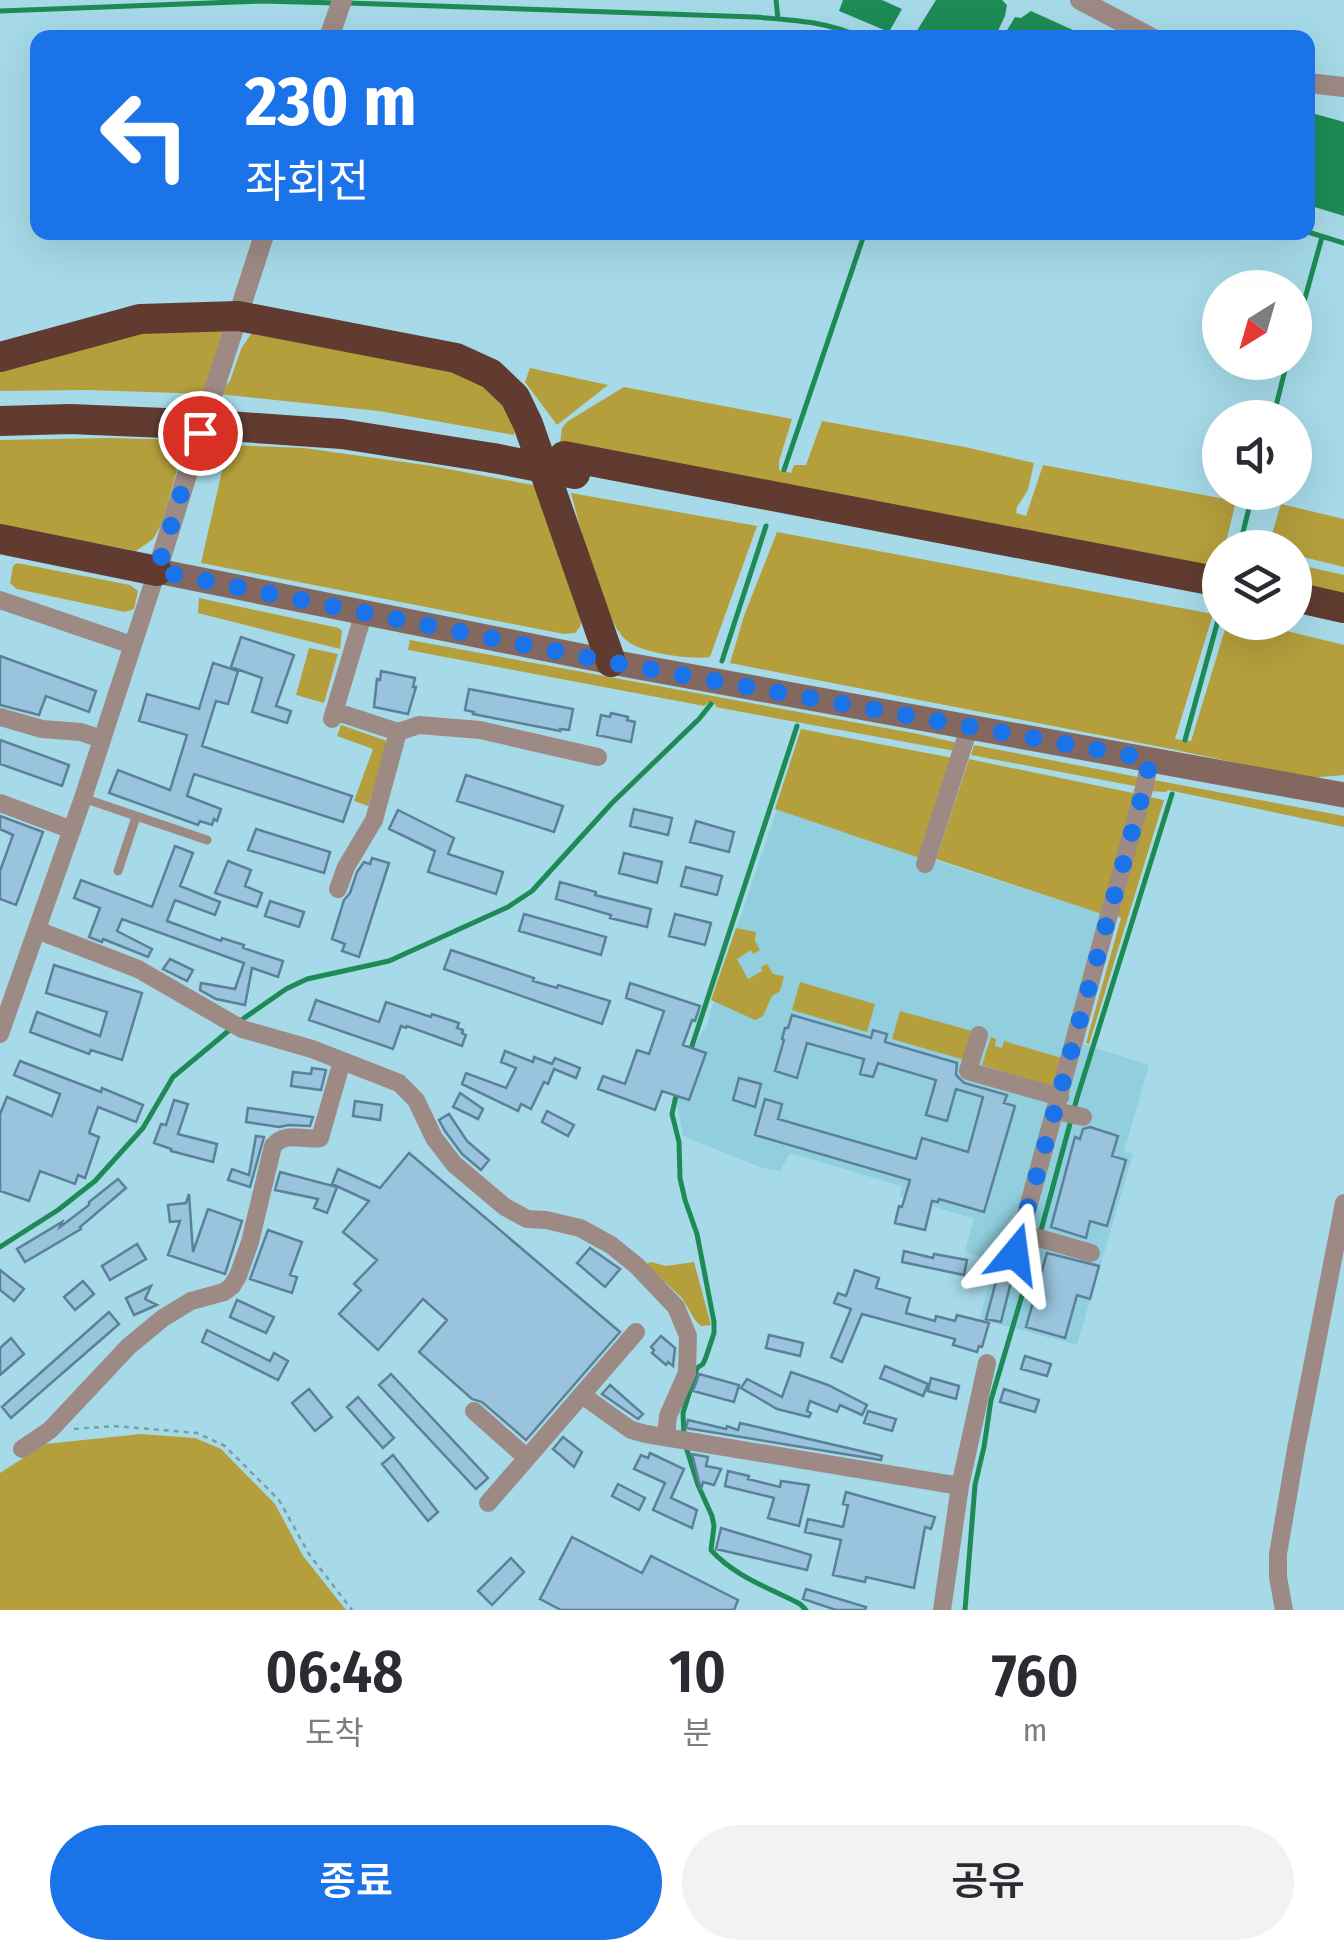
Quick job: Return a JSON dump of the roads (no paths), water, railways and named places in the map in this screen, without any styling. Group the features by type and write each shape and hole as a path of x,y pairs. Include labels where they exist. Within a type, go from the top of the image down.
{"highway":[{"path":"0,357 140,319 238,316 456,358 491,374 515,397 528,424 610,662"},
{"path":"0,405 67,402 340,418 569,465 1202,579"},
{"path":"0,420 124,421 342,434 489,450"},
{"path":"569,465 1202,594"},
{"path":"0,539 157,571"},
{"path":"1312,601 1344,608"},
{"path":"1312,615 1344,622"}],"main road":[{"path":"157,571 610,662 1344,795"}],"street":[{"path":"1080,0 1137,30"},
{"path":"1315,84 1344,87"},
{"path":"212,396 262,240"},
{"path":"0,1034 83,798 200,433"},
{"path":"0,600 132,645"},
{"path":"364,612 333,716 398,732 419,725 480,730 598,756"},
{"path":"0,718 101,739"},
{"path":"925,864 969,728"},
{"path":"338,889 346,867 374,820 398,732"},
{"path":"1015,1254 1033,1237 1068,1111 1150,759"},
{"path":"0,802 72,830"},
{"path":"37,930 138,969 237,1026 399,1083 416,1100 434,1138 454,1164 505,1207 527,1219 580,1228 611,1244 676,1308 688,1336 686,1373 668,1416 666,1436"},
{"path":"979,1036 968,1071 1068,1111"},
{"path":"22,1449 50,1430 129,1346 162,1318 191,1301 232,1286 250,1242 273,1146 287,1136 320,1138 342,1060"},
{"path":"1284,1610 1278,1554 1344,1203"},
{"path":"1033,1237 1090,1253"},
{"path":"488,1504 636,1332"},
{"path":"942,1610 960,1486 987,1363"},
{"path":"582,1395 632,1430 646,1434 960,1486"},
{"path":"474,1411 527,1458"}],"lane":[{"path":"83,798 207,840"},
{"path":"118,871 136,816"}],"waterway":[{"path":"776,0 778,19"},
{"path":"0,11 261,1 337,3"},
{"path":"348,3 754,17 795,20 841,30"},
{"path":"1315,234 1344,243"},
{"path":"1312,273 1322,237"},
{"path":"784,470 862,240"},
{"path":"1278,400 1282,380"},
{"path":"1244,530 1248,510"},
{"path":"722,661 766,526"},
{"path":"1185,740 1213,640"},
{"path":"240,1021 307,979 389,961 508,907 532,891 612,803 711,704"},
{"path":"690,1052 797,726"},
{"path":"965,1610 975,1485 991,1400 1077,1098 1172,794"},
{"path":"0,1247 95,1181 143,1128 173,1077 232,1028"},
{"path":"677,1091 672,1114 679,1142 680,1178 697,1234 714,1322 706,1357 697,1368 683,1413 684,1436"},
{"path":"686,1447 712,1516 711,1550 741,1574 806,1610"}]}
